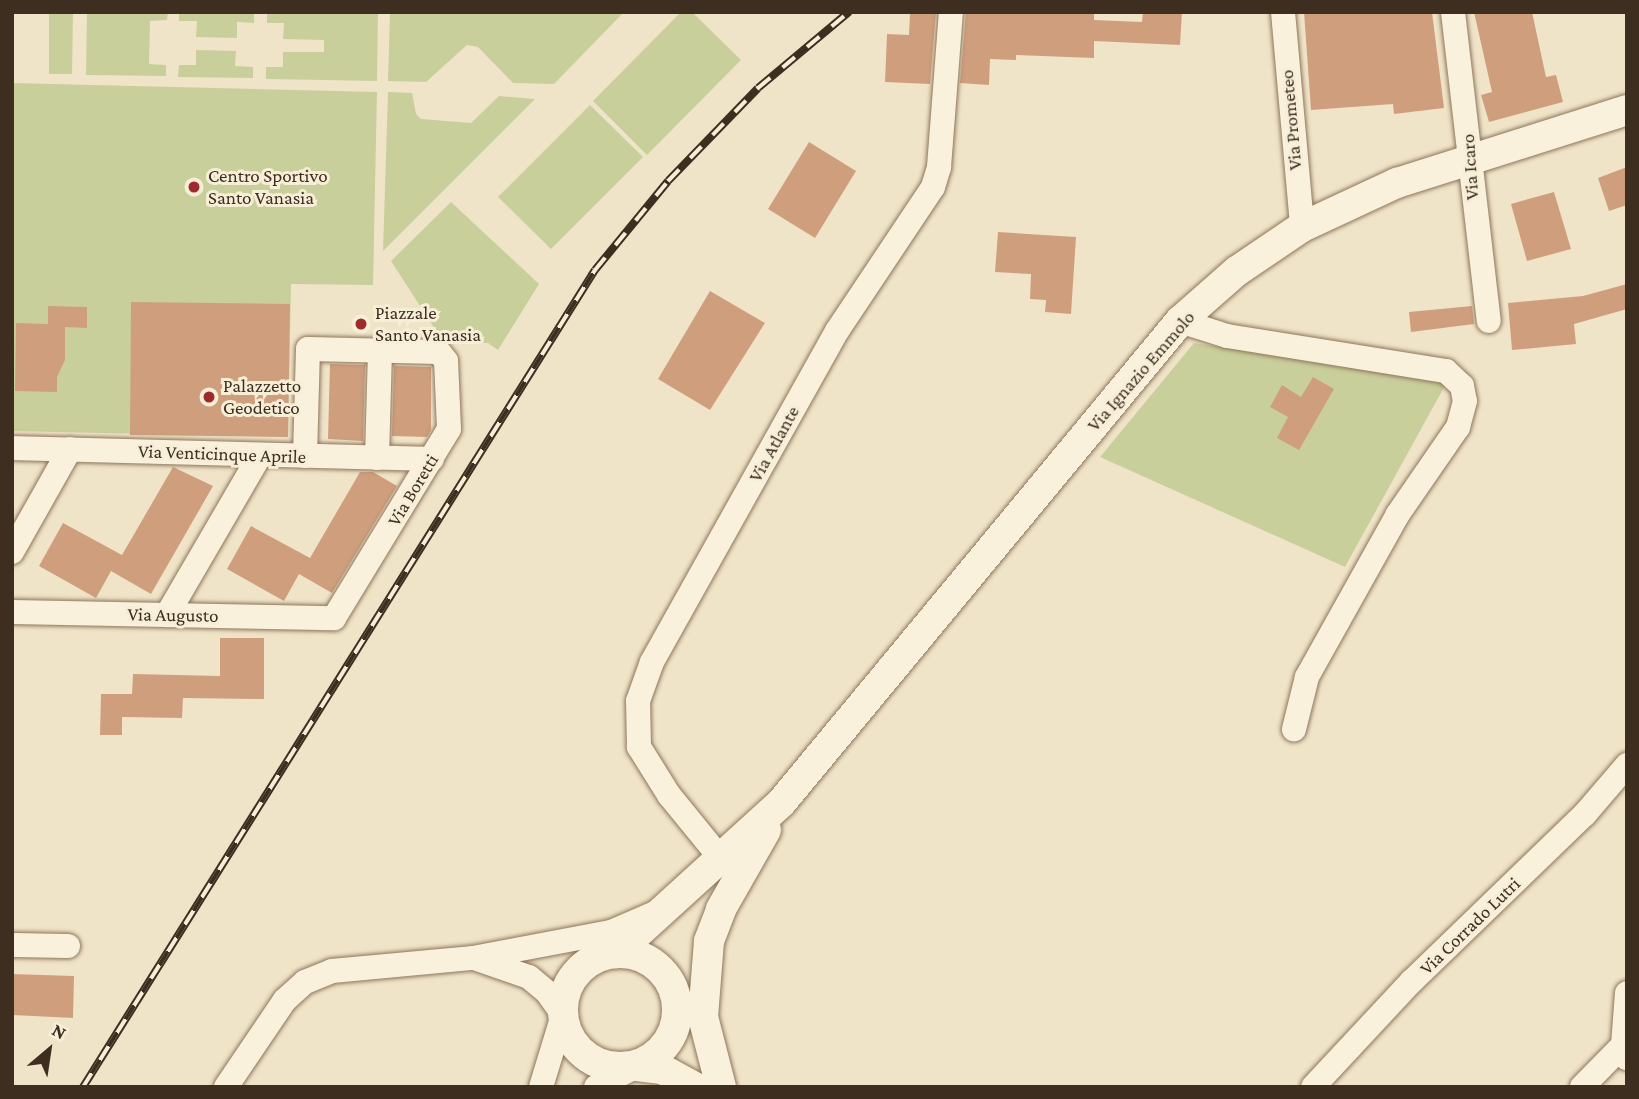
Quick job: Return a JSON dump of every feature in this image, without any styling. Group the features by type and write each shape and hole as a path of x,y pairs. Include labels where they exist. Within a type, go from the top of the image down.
{"street":[{"name":"Via Atlante","path":"722,860 669,794 639,747 638,701 652,662 837,331 933,187 939,167 951,12"},
{"name":"Via Prometeo","path":"1283,12 1303,228"},
{"name":"Via Icaro","path":"1452,12 1472,157 1471,190 1489,321"},
{"name":"Via Ignazio Emmolo","path":"781,803 1180,321 1237,271 1303,228 1397,183 1627,110"},
{"path":"1180,321 1227,336 1446,371 1462,386 1465,401 1458,427 1398,514 1307,677 1294,729"},
{"path":"305,456 308,349 380,357 377,458"},
{"name":"Via Boretti","path":"334,618 449,429 446,361 439,352 380,357"},
{"name":"Via Venticinque Aprile","path":"12,448 432,459"},
{"path":"12,552 70,449"},
{"path":"167,615 260,455"},
{"name":"Via Augusto","path":"12,611 334,618"},
{"name":"Via Corrado Lutri","path":"1313,1087 1412,981 1585,814 1627,765"},
{"path":"541,1087 563,1015 565,992 577,973 594,959 616,953 676,902 781,803"},
{"path":"596,1087 657,1055 671,1037 683,999 721,909 781,803"},
{"path":"226,1087 285,1000 306,982 332,971 370,964 473,958 611,932 676,902"},
{"path":"569,940 643,958 683,999 721,1087"},
{"path":"12,945 68,946"},
{"path":"473,958 529,977 547,992 563,1015 575,1046 588,1057 620,1068 637,1066 662,1069 695,1087"},
{"path":"1582,1087 1625,1051 1627,993"}],"green space":[{"path":"49,12 73,12 72,74 49,74"},
{"path":"87,12 168,12 167,20 150,21 149,64 166,65 166,76 86,75"},
{"path":"179,12 254,12 254,23 237,22 237,38 196,37 197,21 179,21"},
{"path":"267,12 378,12 377,81 266,79 266,67 283,67 283,52 324,52 324,40 283,39 284,23 267,23"},
{"path":"390,12 624,12 554,84 513,83 478,47 467,45 426,82 388,81"},
{"path":"681,12 692,12 741,60 647,155 593,101"},
{"path":"196,50 236,51 235,66 253,67 253,78 178,77 179,65 196,65"},
{"name":"Centro Sportivo Santo Vanasia","path":"12,83 377,92 373,285 291,284 288,437 12,431"},
{"path":"388,92 412,93 416,114 421,119 471,123 499,96 535,99 383,251"},
{"path":"590,105 643,157 551,249 498,197"},
{"path":"451,202 539,284 498,350 488,343 444,343 391,261"},
{"path":"1194,343 1447,382 1345,567 1100,457"}],"building":[{"path":"910,12 936,12 930,84 885,82 887,34 909,35"},
{"path":"966,12 1094,12 1094,20 1142,22 1143,12 1182,12 1180,45 1094,41 1094,58 1016,55 1016,60 990,59 989,85 960,83"},
{"path":"1304,12 1432,12 1444,108 1394,114 1393,104 1311,110"},
{"path":"1474,12 1532,12 1546,77 1556,75 1563,102 1489,122 1481,95 1492,92"},
{"path":"809,142 856,171 815,238 768,209"},
{"path":"1627,167 1627,205 1609,211 1598,178"},
{"path":"1554,192 1571,249 1527,261 1511,204"},
{"path":"998,232 1076,237 1071,314 1045,312 1046,300 1030,299 1031,274 995,272"},
{"path":"1627,284 1627,309 1574,324 1576,344 1512,350 1508,303 1583,296"},
{"path":"710,291 765,323 710,410 658,379"},
{"name":"Palazzetto Geodetico","path":"131,302 290,304 288,437 130,435"},
{"path":"48,306 87,307 87,328 65,327 65,360 57,377 57,392 15,391 16,323 48,324"},
{"path":"1472,306 1474,324 1411,332 1409,312"},
{"path":"330,364 365,365 363,441 328,439"},
{"path":"394,366 431,367 431,430 427,437 392,436"},
{"path":"1313,377 1334,389 1299,450 1277,438 1288,417 1270,407 1282,385 1301,397"},
{"path":"173,467 213,486 151,594 111,571 96,598 39,566 63,523 122,555"},
{"path":"360,472 373,472 397,486 332,593 299,574 284,601 227,569 251,526 310,558"},
{"path":"220,638 264,638 264,699 183,698 182,718 122,717 122,735 100,735 101,694 132,694 133,674 220,676"},
{"path":"12,974 74,976 73,1018 12,1015"}],"railway":[{"path":"83,1087 595,270 668,181 758,88 849,12"}],"place":[{"name":"Centro Sportivo Santo Vanasia","path":"194,187"},
{"name":"Piazzale Santo Vanasia","path":"361,324"},
{"name":"Palazzetto Geodetico","path":"209,397"}]}
